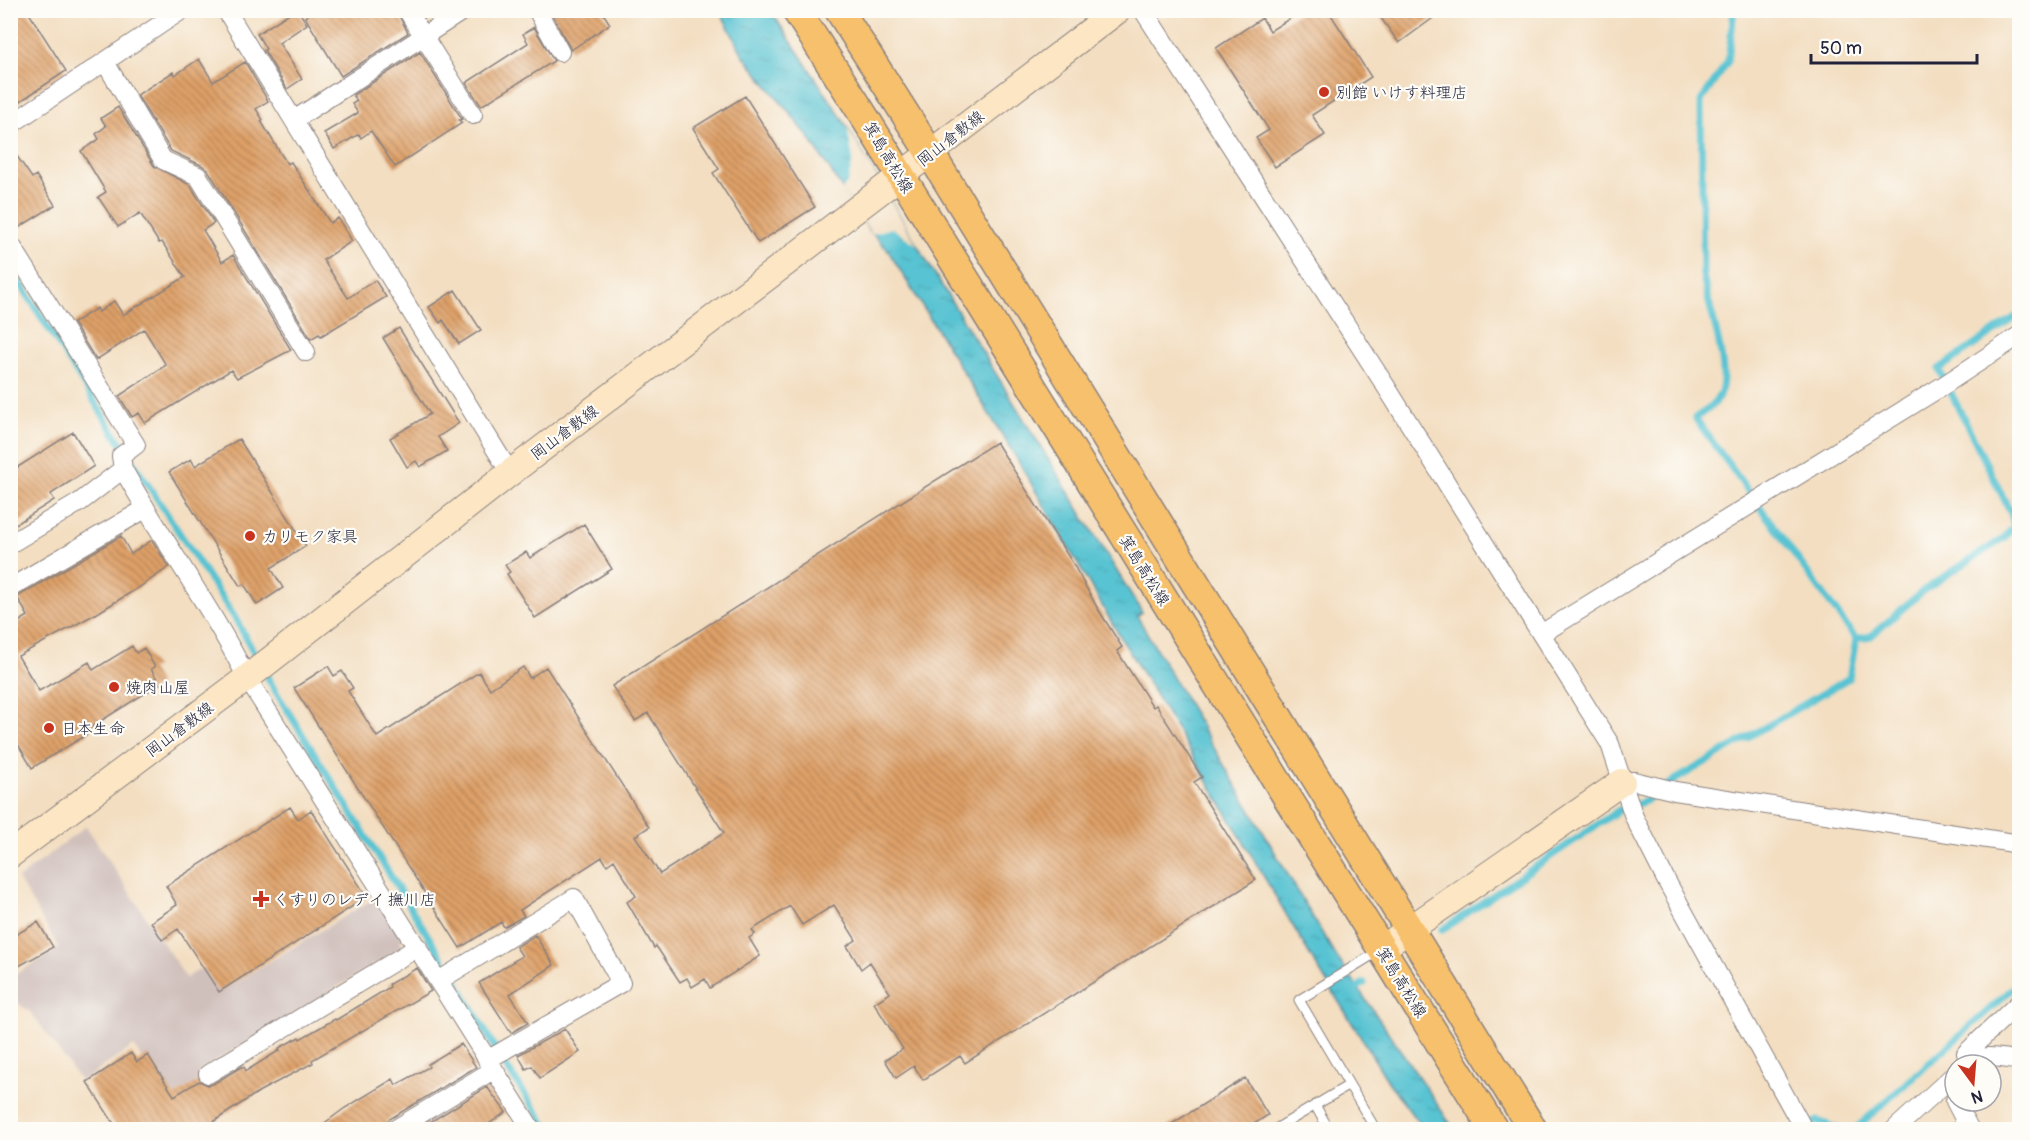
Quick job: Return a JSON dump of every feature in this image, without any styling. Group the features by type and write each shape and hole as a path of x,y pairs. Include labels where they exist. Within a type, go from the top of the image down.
{"main road":[{"name":"箕島高松線","path":"796,10 892,183 1382,950 1494,1130"},
{"name":"箕島高松線","path":"838,10 930,153 1533,1130"},
{"name":"岡山倉敷線","path":"10,855 255,671 510,473 1118,10"},
{"path":"1382,950 1624,789"}],"street":[{"path":"10,125 182,10"},
{"path":"226,10 510,473"},
{"path":"407,10 472,115"},
{"path":"294,120 464,10"},
{"path":"537,10 560,52"},
{"path":"1143,10 1385,385 1610,744 1634,818 1801,1125"},
{"path":"105,62 163,160 198,176 306,352"},
{"path":"10,243 136,445 80,502 10,544"},
{"path":"1541,634 1946,383 2019,335"},
{"path":"126,457 145,509 226,636 255,671 418,947 446,976 532,1130"},
{"path":"10,588 145,509"},
{"path":"1624,789 1634,781 1675,791 2019,844"},
{"path":"394,1130 494,1060 621,983 574,898 446,976"},
{"path":"208,1074 418,947"},
{"path":"1966,1053 2019,1002"},
{"path":"2003,1058 2019,1061"},
{"path":"1894,1130 1943,1084"},
{"path":"1961,1113 1970,1130"}],"lane":[{"path":"1376,1130 1299,1000 1382,950"},
{"path":"1274,1130 1349,1085"},
{"path":"1315,1105 1329,1130"}],"shaded area":[{"path":"86,826 186,978 201,968 219,992 378,896 402,936 400,949 199,1071 203,1078 167,1100 134,1046 81,1082 30,1012 11,998 11,977 59,948 18,879"}],"water":[{"path":"720,11 771,11 843,120 1142,612 1137,616 1332,950 1454,1129 1423,1129 1389,1083 1115,628 1017,459 887,249 869,230 808,136 743,55"}],"pier":[{"path":"847,127 917,245 892,228 872,234 842,190 848,182 853,159"}],"building":[{"path":"10,10 27,10 66,71 10,108"},
{"path":"294,10 298,10 307,24 279,43 302,79 287,89 257,34"},
{"path":"315,10 396,10 408,33 341,76 305,17"},
{"path":"550,10 601,10 610,24 571,50"},
{"name":"別館 いけす料理店","path":"1303,10 1328,10 1371,77 1312,115 1325,135 1275,167 1256,138 1269,130 1216,48 1262,18 1270,31"},
{"path":"1375,10 1444,10 1399,43"},
{"path":"534,27 554,61 481,106 466,83 528,43 523,34"},
{"path":"420,52 462,119 459,120 462,123 395,167 371,131 361,138 359,134 334,149 324,133 358,113 352,104 357,101 353,95"},
{"path":"199,59 213,82 245,62 268,101 256,109 263,120 261,121 287,164 291,162 330,223 338,218 352,241 323,260 348,298 375,280 386,297 321,336 319,334 311,339 208,170 171,151 137,95 173,72 175,75"},
{"path":"745,96 815,207 758,243 713,173 719,169 693,128"},
{"path":"118,107 154,166 190,185 214,223 203,230 222,262 233,255 291,350 237,378 231,370 145,423 139,413 132,417 119,396 166,365 144,329 96,360 73,323 97,308 99,312 114,301 123,315 185,277 140,213 118,227 98,197 106,192 81,151 99,139 96,134 106,126 101,118"},
{"path":"10,146 32,178 36,175 55,205 12,232"},
{"path":"455,290 481,330 459,344 443,320 440,323 429,307"},
{"path":"399,328 459,423 438,437 447,451 420,467 416,461 407,467 390,438 430,414 383,338"},
{"path":"73,432 94,466 51,494 54,500 10,528 10,472"},
{"path":"239,439 306,546 271,568 283,588 257,605 244,584 240,586 169,472 191,459 195,466"},
{"path":"996,442 1072,562 1122,647 1117,651 1153,707 1156,705 1202,777 1194,782 1256,880 965,1063 960,1056 923,1080 914,1066 896,1078 885,1060 903,1049 874,1003 890,993 870,962 861,969 847,946 856,940 834,905 802,925 790,906 752,930 755,934 749,938 760,956 710,988 705,979 692,987 687,978 680,982 656,946 654,948 627,902 636,896 614,860 607,865 602,857 520,910 524,916 504,927 501,922 460,948 294,688 328,666 334,676 342,671 353,688 348,691 377,737 479,672 490,689 523,667 530,678 546,667 649,827 635,836 660,874 724,833 648,713 635,721 612,686"},
{"path":"584,524 612,569 535,618 507,574 510,572 505,565 526,552 530,558"},
{"path":"121,536 131,554 152,540 169,567 99,612 18,656 39,691 89,662 93,670 132,646 136,653 144,648 155,667 151,669 160,684 86,730 88,734 32,768 10,731 10,627 28,616 17,597"},
{"path":"290,807 298,819 311,810 367,897 219,992 178,929 162,940 151,922 177,905 166,886"},
{"path":"38,922 53,947 10,971 10,938"},
{"path":"535,935 554,965 510,994 528,1023 511,1033 479,983 522,956 516,947"},
{"path":"417,968 431,991 312,1060 313,1063 260,1091 201,1130 118,1130 87,1082 131,1053 137,1062 148,1055 174,1096 199,1081 208,1085 213,1084 241,1067 244,1067 246,1071 280,1050 279,1048 336,1020"},
{"path":"565,1029 580,1052 540,1078 532,1066 526,1069 518,1055"},
{"path":"461,1044 476,1067 388,1120 383,1130 315,1130 345,1108 393,1079 396,1085 429,1067 428,1064"},
{"path":"1245,1078 1268,1115 1245,1130 1162,1130"},
{"path":"487,1087 506,1112 480,1130 417,1130"}],"waterway":[{"path":"1442,930 1619,810 1646,801 1675,780 1849,678 1856,639 1695,418 1708,409 1719,396 1723,371 1718,337 1703,275 1701,101 1728,61 1734,10"},
{"path":"10,267 118,439 235,618 274,689 458,984 503,1062 549,1130"},
{"path":"1856,639 1871,636 1924,590 2004,538 2014,526 2011,513 1939,369 2020,314"},
{"path":"1854,1130 2020,982"},
{"path":"1351,992 1364,983"},
{"path":"1803,1127 1818,1121 1841,1130"}],"place":[{"name":"別館 いけす料理店","path":"1324,92"},
{"name":"カリモク家具","path":"250,536"},
{"name":"焼肉山屋","path":"114,687"},
{"name":"日本生命","path":"49,728"},
{"name":"くすりのレデイ 撫川店","path":"261,899"}]}
